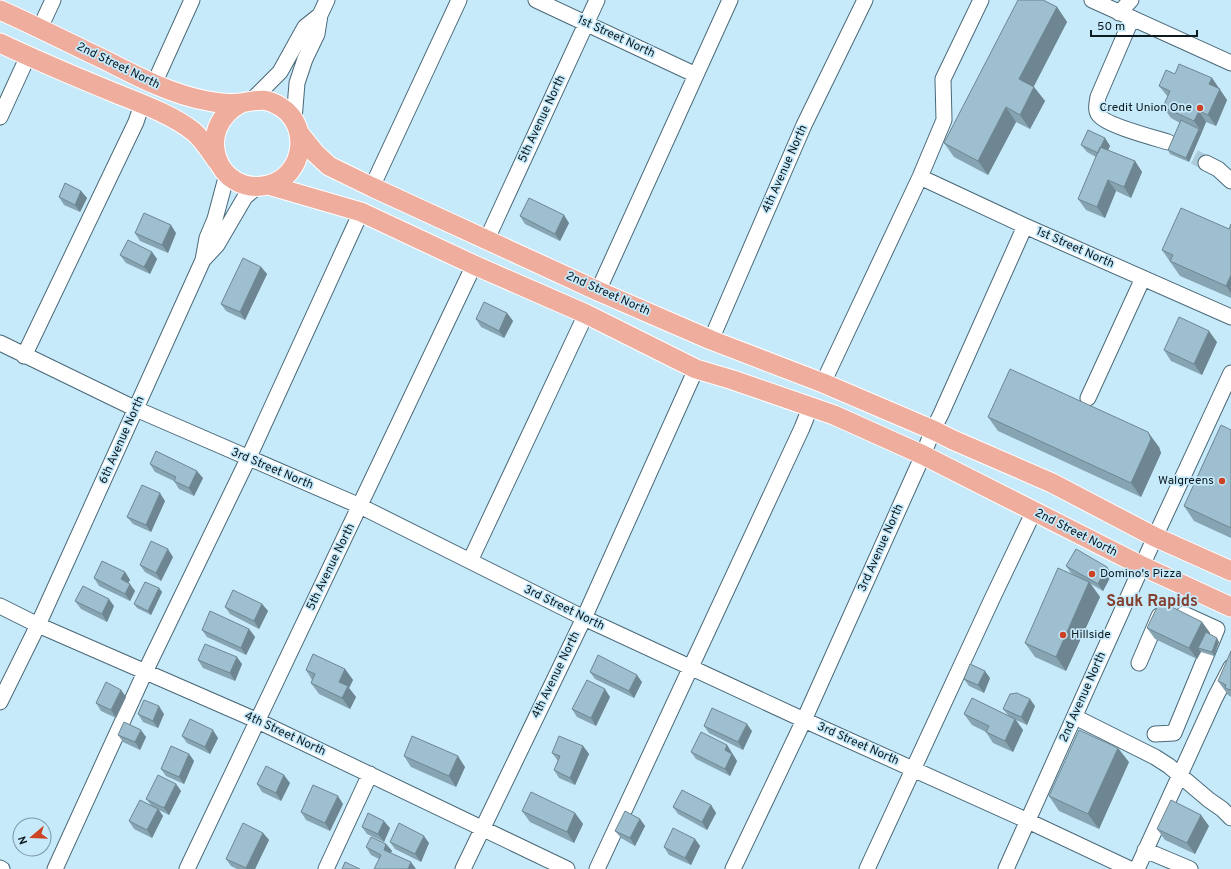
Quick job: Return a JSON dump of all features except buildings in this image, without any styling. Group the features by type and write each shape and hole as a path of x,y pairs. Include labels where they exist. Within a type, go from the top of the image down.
{"main road":[{"name":"2nd Street North","path":"0,10 154,84 207,101 246,101"},
{"path":"0,43 142,104 183,125 195,133 205,144 223,170 237,182 250,186 263,186 279,181 288,174 295,165 301,144 297,127 283,108 276,104 260,100 246,101 232,107 225,113 216,129 214,148 216,157 223,170"},
{"name":"2nd Street North","path":"297,127 315,153 329,166 372,188 487,239 598,291 711,340 823,383 1052,483 1155,537 1231,571"},
{"name":"2nd Street North","path":"263,186 361,212 474,265 586,314 696,369 733,380 810,408 834,415 923,455 1142,566 1231,607"}],"street":[{"path":"40,28 53,0"},
{"path":"154,84 192,0"},
{"path":"297,127 297,83 305,59 317,34 320,15 327,0"},
{"path":"372,188 459,0"},
{"name":"1st Street North","path":"536,0 696,75"},
{"name":"5th Avenue North","path":"487,239 597,0"},
{"path":"598,291 730,0"},
{"name":"4th Avenue North","path":"711,340 804,125 865,0"},
{"path":"823,383 920,177 944,120 943,79 981,0"},
{"path":"1092,0 1231,63"},
{"path":"1131,0 1098,97 1097,110 1099,116 1116,125 1168,142"},
{"path":"246,101 280,72 305,27 320,15"},
{"path":"0,116 28,56"},
{"path":"24,356 136,122 142,104"},
{"path":"1206,163 1218,169 1231,181"},
{"path":"203,260 207,238 215,218 223,170"},
{"name":"1st Street North","path":"920,177 1025,226 1231,317"},
{"name":"6th Avenue North","path":"0,702 38,625 203,260 217,245 245,198 263,186"},
{"path":"56,869 145,672 248,459 361,212"},
{"name":"3rd Avenue North","path":"733,869 804,720 923,455 932,430 941,414 1025,226"},
{"name":"5th Avenue North","path":"188,869 474,265"},
{"path":"1088,398 1143,278"},
{"path":"470,561 586,314"},
{"name":"3rd Street North","path":"0,343 24,356 136,409 248,459 360,506 584,618 690,668 1028,821 1130,869"},
{"name":"4th Avenue North","path":"463,869 584,618 696,369"},
{"name":"2nd Avenue North","path":"1006,869 1155,537 1231,373"},
{"path":"597,869 810,408"},
{"path":"867,869 1034,511"},
{"name":"4th Street North","path":"0,606 38,625 258,721 567,869"},
{"path":"1139,663 1160,613 1165,609 1170,608 1217,629 1174,733 1155,734"},
{"path":"1137,869 1215,698 1231,667"},
{"path":"1075,717 1155,757 1169,766 1209,800 1222,808 1231,818"},
{"path":"326,869 370,774"},
{"path":"1145,850 1190,869"}],"tunnel":[{"path":"1174,146 1206,163"}],"place":[{"name":"Credit Union One","path":"1200,108"},
{"name":"Walgreens","path":"1222,481"},
{"name":"Domino's Pizza","path":"1092,574"},
{"name":"Hillside","path":"1063,635"}],"district":[{"name":"Sauk Rapids","path":"1152,602"}]}
